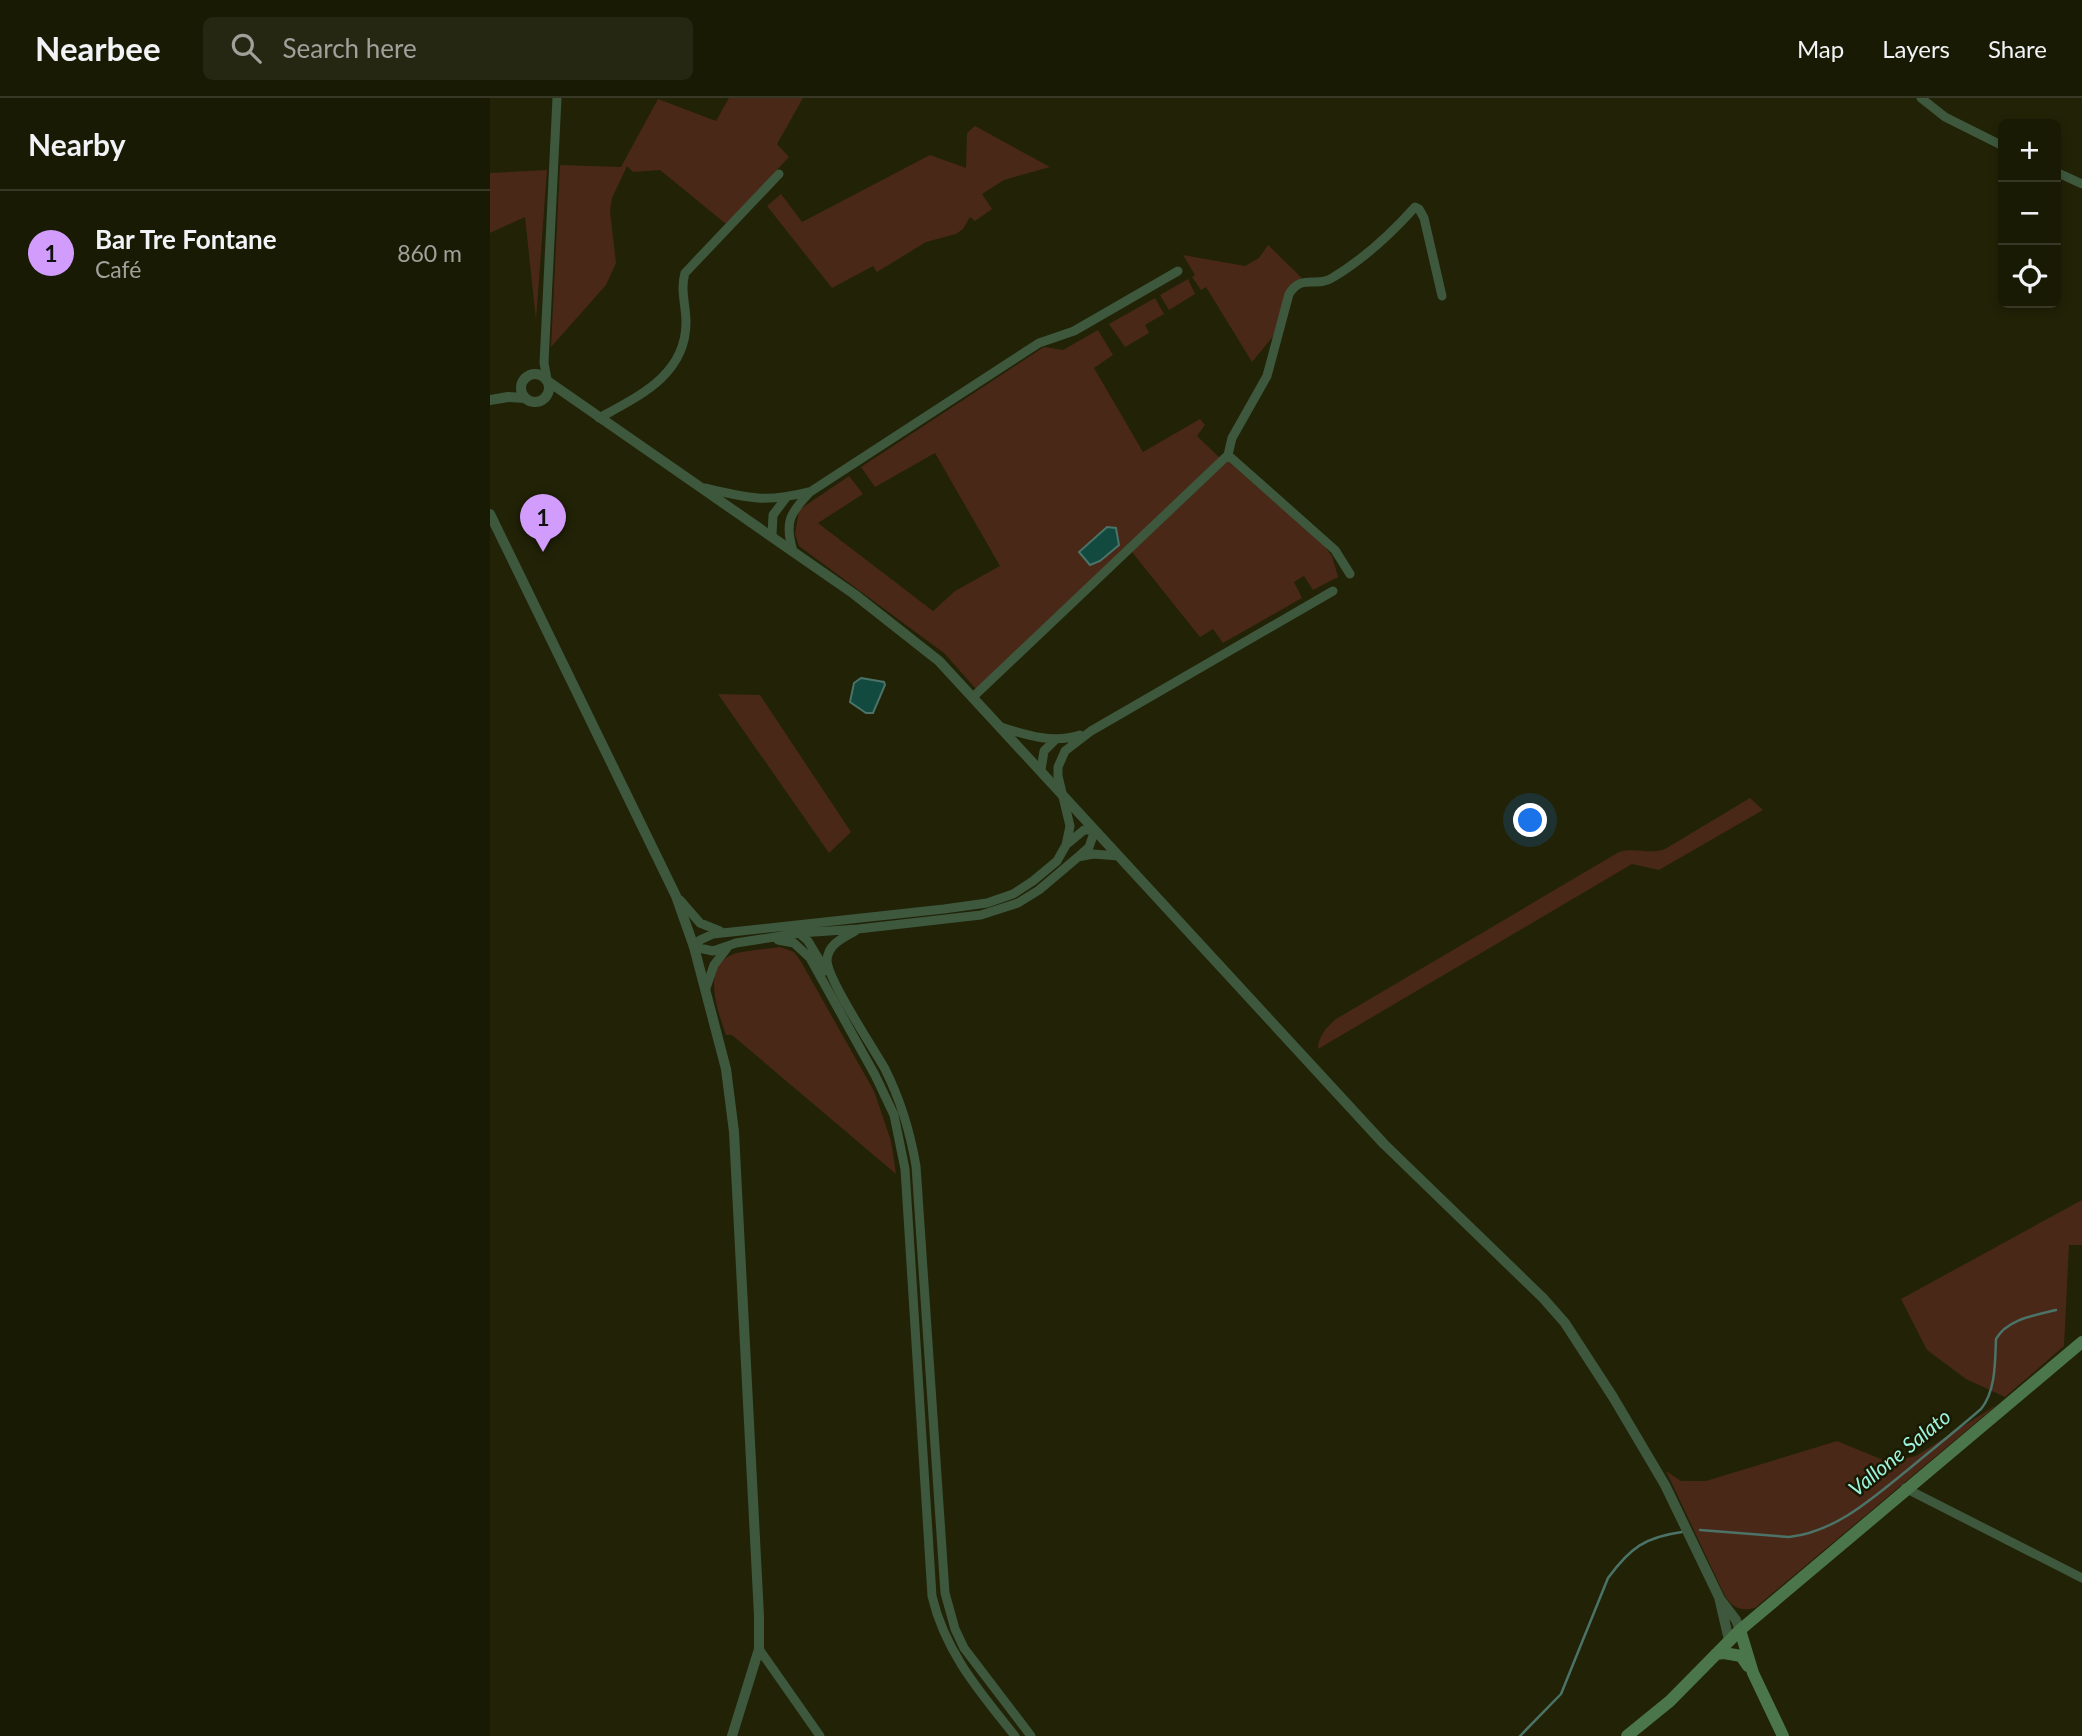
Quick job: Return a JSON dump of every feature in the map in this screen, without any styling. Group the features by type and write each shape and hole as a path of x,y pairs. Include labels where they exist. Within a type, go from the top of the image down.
{"main road":[{"path":"1627,1736 1670,1701 1718,1652 1732,1633 1756,1616 2082,1342"},
{"path":"1743,1650 1756,1616"},
{"path":"1732,1633 1743,1650 1783,1736"},
{"path":"1718,1652 1743,1650"}],"street":[{"path":"544,400 549,392 544,363 557,98"},
{"path":"1921,98 1945,117 1998,144"},
{"path":"599,418 656,384 672,367 679,354 686,325 683,294 685,273 779,174"},
{"path":"2061,174 2082,184"},
{"path":"973,697 1228,455 1232,438 1267,376 1289,294 1298,284 1306,281 1329,281 1388,238 1415,208 1419,209 1424,218 1442,296"},
{"path":"769,531 791,514 810,492 1039,343 1074,331 1178,271"},
{"path":"490,398 522,382 527,376 541,374 579,405 769,531 914,639 939,661 1039,766 1062,796 1384,1144 1543,1298 1565,1323 1651,1460 1719,1597 1732,1633"},
{"path":"522,382 521,392 525,398"},
{"path":"490,398 525,398 536,402 558,399 579,405"},
{"path":"1228,455 1335,550 1350,574"},
{"path":"702,488 748,498 774,500 810,492"},
{"path":"769,531 774,515 787,498"},
{"path":"490,514 676,896 694,947 726,1069 734,1132 759,1616 759,1649 732,1736"},
{"path":"791,514 788,532 793,551"},
{"path":"1039,766 1055,761 1091,731 1333,591"},
{"path":"1000,727 1055,740 1072,738 1091,731"},
{"path":"1039,766 1044,751 1055,740"},
{"path":"1065,751 1058,767 1069,825 1066,845"},
{"path":"694,947 707,936 987,903 1013,894 1033,881 1057,861 1075,836 1084,831 1095,830"},
{"path":"694,947 713,951 736,943 800,933 981,915 1000,910 1040,890 1088,847 1095,830"},
{"path":"1078,857 1093,853 1119,856"},
{"path":"676,896 700,923 729,933"},
{"path":"827,922 806,927 800,933 800,940 875,1075 894,1115 900,1137 905,1169 929,1563 937,1615 953,1654 1016,1736"},
{"path":"774,928 790,929 800,933 808,941 885,1070 904,1110 912,1145 927,1318 942,1561 949,1610 964,1648 1031,1736"},
{"path":"839,990 827,965 829,951 840,940 858,929"},
{"path":"770,939 794,943 810,958"},
{"path":"706,989 714,965 727,948"},
{"path":"1905,1489 2082,1577"},
{"path":"1719,1597 1730,1611 1732,1633"},
{"path":"1730,1611 1756,1616"},
{"path":"759,1649 820,1736"}],"shaded area":[{"path":"729,98 803,98 777,144 789,157 726,224 660,170 633,172 627,166 612,198 610,211 616,263 606,285 551,347 560,165 621,167 658,99 716,121"},
{"path":"975,126 1050,167 1004,180 982,194 992,209 975,221 970,217 963,229 956,234 926,242 877,272 873,266 832,288 767,206 781,194 802,222 930,155 966,168 967,133"},
{"path":"547,170 536,320 525,217 490,233 490,173"},
{"path":"1268,245 1302,278 1290,286 1276,333 1252,362 1206,287 1201,290 1192,277 1195,275 1183,255 1245,266 1259,258"},
{"path":"1188,279 1195,294 1169,310 1160,295"},
{"path":"1155,298 1164,314 1145,325 1149,333 1125,347 1109,324"},
{"path":"1098,330 1113,355 1094,368 1143,452 1200,419 1205,425 1197,436 1221,459 976,689 944,653 799,546 795,534 799,510 849,476 863,494 818,523 933,611 955,591 1000,566 935,453 875,487 861,467 1044,347 1063,350"},
{"path":"1228,461 1323,544 1332,556 1338,577 1313,590 1304,576 1294,582 1302,598 1223,643 1213,629 1200,637 1132,552"},
{"path":"718,694 760,695 851,832 829,853"},
{"path":"1750,798 1763,810 1659,870 1632,864 1318,1049 1321,1036 1336,1019 1619,852 1665,849"},
{"path":"780,947 794,952 800,960 874,1091 891,1141 896,1174 732,1035 726,1035 714,989 718,967 725,959 737,953"},
{"path":"2082,1200 2082,1245 2069,1245 2064,1346 2005,1397 1966,1379 1927,1350 1901,1299"},
{"path":"1998,1404 1755,1608 1738,1608 1725,1596 1666,1471 1681,1481 1706,1481 1837,1441 1888,1462 1916,1456"}],"water":[{"path":"1107,527 1116,528 1119,545 1100,561 1090,565 1079,552"},
{"path":"861,678 884,682 873,713 866,713 850,702 854,683"}],"waterway":[{"name":"Vallone Salato","path":"1700,1530 1789,1537 1823,1528 1854,1512 1981,1409 1990,1394 1996,1339 2001,1332 2015,1322 2056,1310"},
{"name":"Vallone Salato","path":"1520,1736 1561,1694 1608,1578 1639,1546 1658,1537 1682,1532"}],"place":[{"name":"Bar Tre Fontane","path":"543,552"}]}
